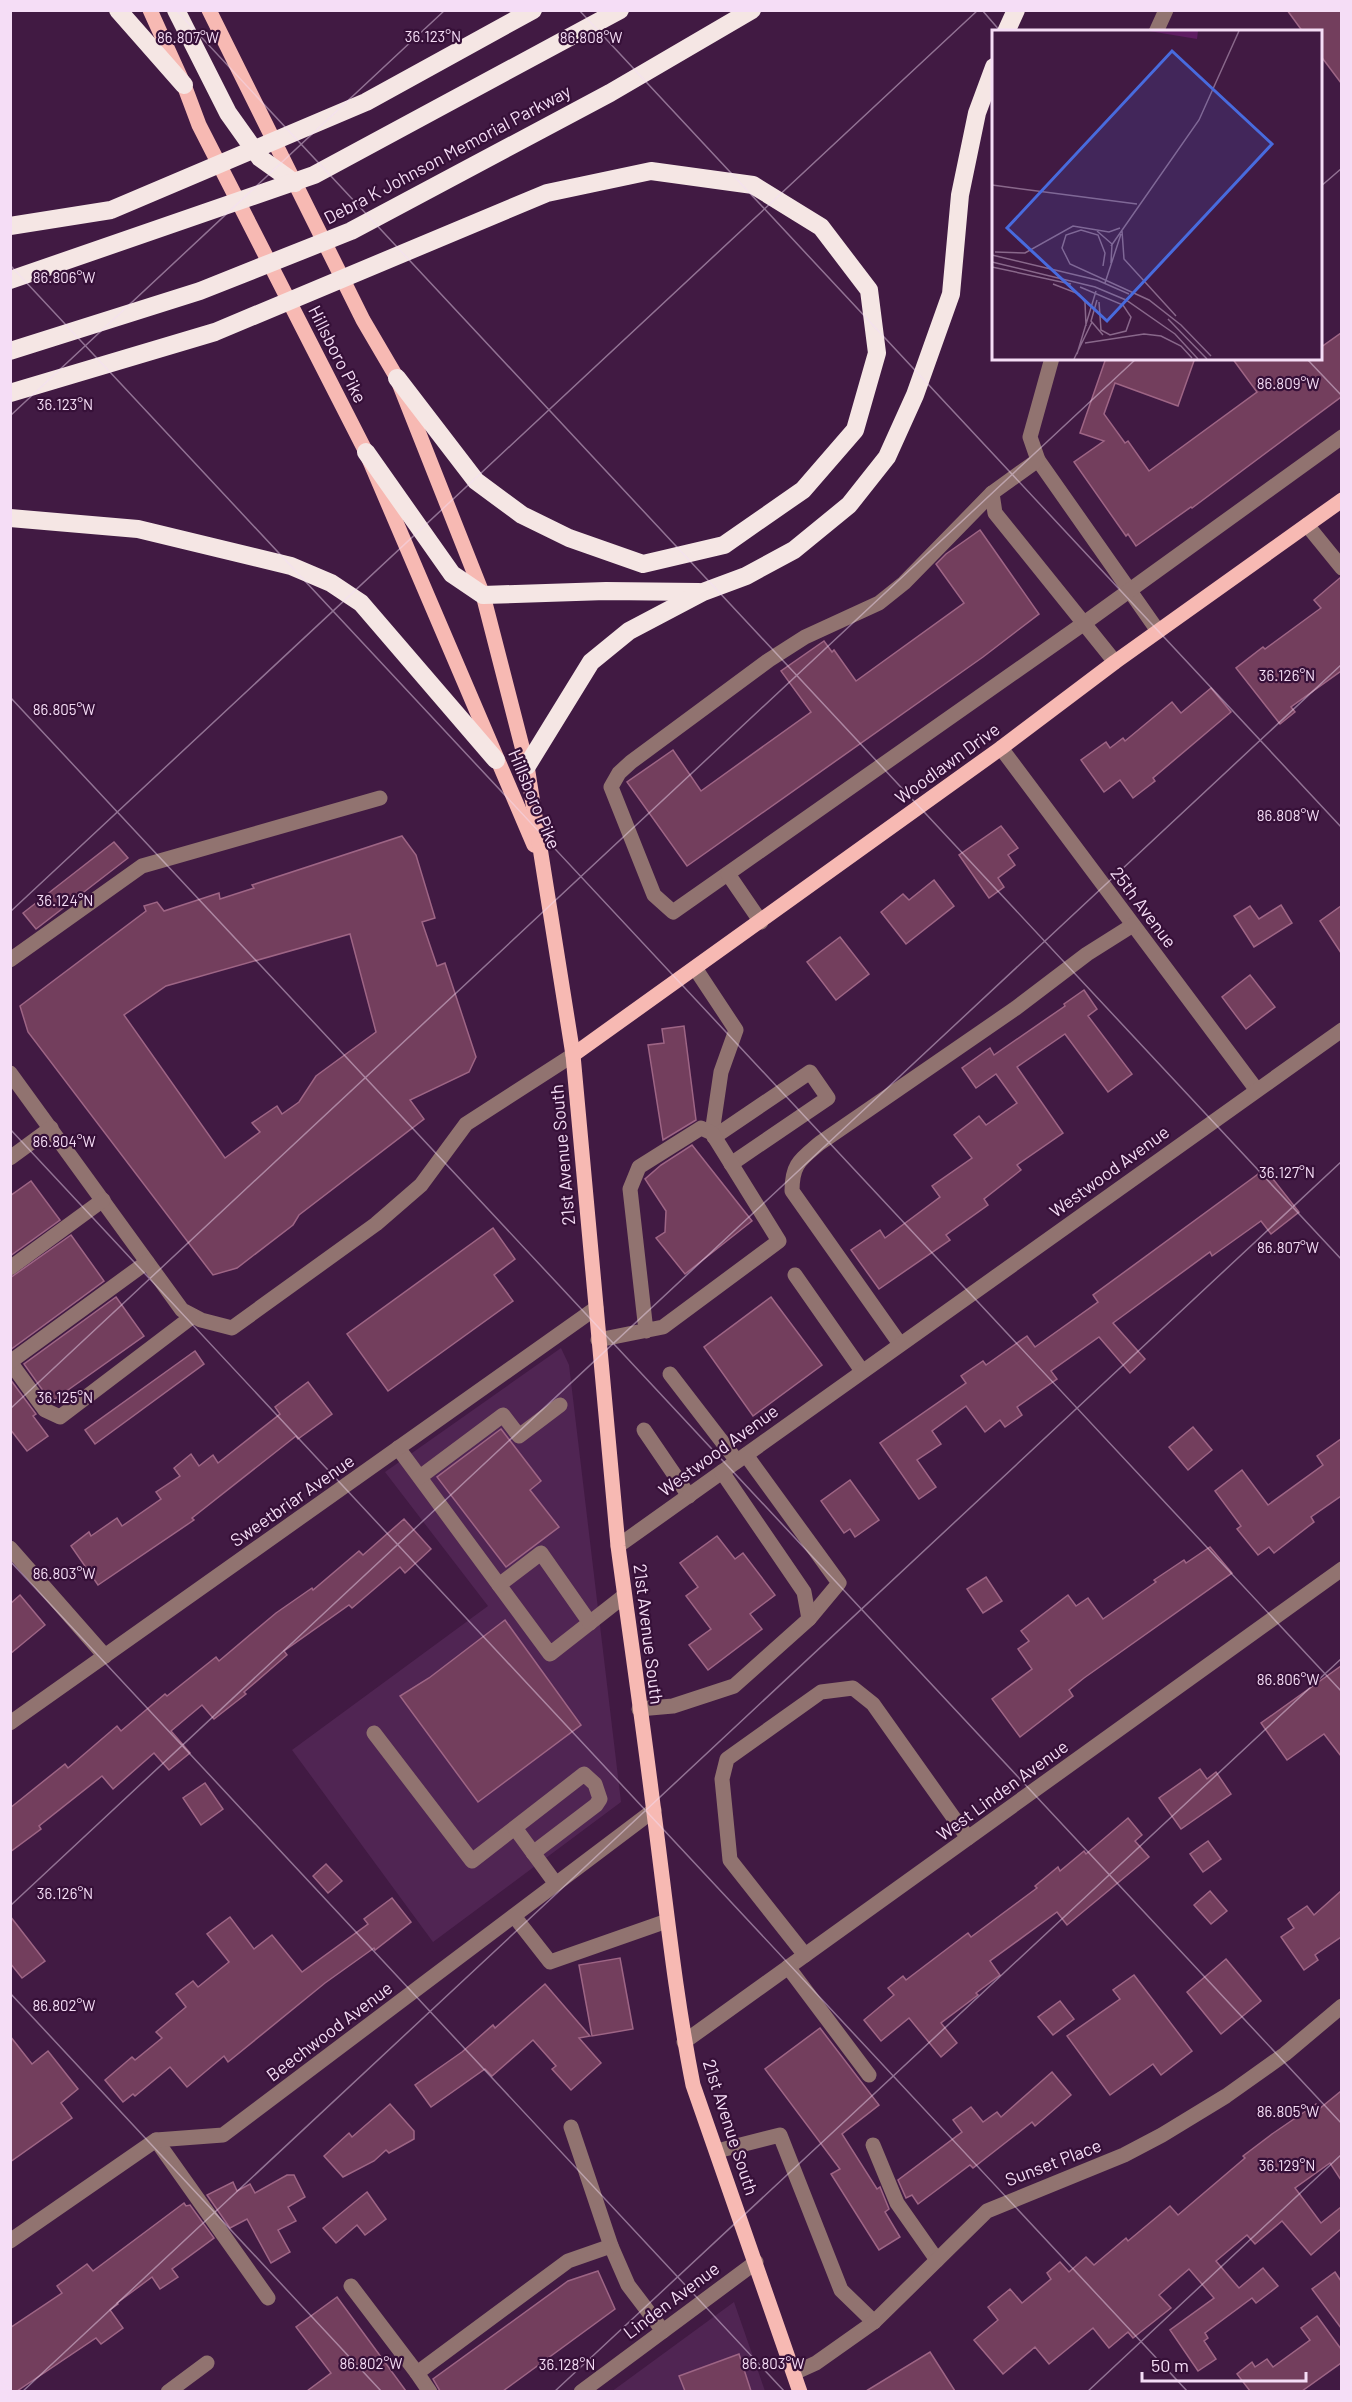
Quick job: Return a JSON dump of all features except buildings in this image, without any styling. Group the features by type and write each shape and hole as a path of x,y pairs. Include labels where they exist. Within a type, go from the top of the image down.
{"highway":[{"path":"118,10 184,86"},
{"path":"176,10 228,113 260,158 295,183"},
{"path":"10,226 111,210 366,102 533,10"},
{"path":"10,280 314,175 620,10"},
{"name":"Debra K Johnson Memorial Parkway","path":"10,351 200,291 351,231 610,93 752,10"},
{"path":"1007,30 1016,10"},
{"path":"527,766 591,662 629,631 703,592 746,576 794,550 849,505 887,457 915,395 951,294 960,195 977,112 992,70"},
{"path":"10,393 215,332 548,193 651,171 753,185 821,228 869,290 877,353 855,430 803,490 724,545 643,564 569,538 522,515 476,481 397,378"},
{"path":"366,452 452,574 483,595 606,591 703,592"},
{"path":"10,518 138,530 291,566 331,583 368,610 496,760"}],"main road":[{"name":"Hillsboro Pike","path":"150,10 199,125 366,452 542,865"},
{"name":"Hillsboro Pike","path":"208,10 363,320 397,378 483,595 527,766 542,865"},
{"name":"Woodlawn Drive","path":"573,1055 761,922 1001,748 1115,662 1341,500"},
{"name":"21st Avenue South","path":"542,865 573,1055 618,1546 684,2042 693,2085 800,2391"}],"street":[{"path":"1157,30 1166,10"},
{"path":"1051,360 1030,437 1038,460 1158,632"},
{"path":"1038,460 992,493 904,583 879,603 805,637 769,660 619,773 611,787 654,895 674,912 1083,624 1341,436"},
{"path":"992,493 996,513 1115,662"},
{"path":"1307,525 1341,568"},
{"name":"25th Avenue","path":"1001,748 1256,1089"},
{"path":"10,960 142,866 380,798"},
{"path":"728,874 761,922"},
{"path":"900,1344 792,1191 792,1173 804,1156 820,1143 1016,1008 1087,954 1133,925"},
{"path":"695,968 736,1030 720,1072 713,1135"},
{"name":"Westwood Avenue","path":"618,1546 1341,1030"},
{"path":"10,1073 182,1310 193,1316 232,1328 384,1218 422,1185 466,1124 573,1055"},
{"path":"713,1135 810,1072 828,1098 731,1164"},
{"path":"10,1158 51,1128"},
{"path":"598,1340 646,1331 663,1327 779,1241 713,1135 701,1128 639,1167 630,1189 646,1331"},
{"path":"10,1268 103,1200"},
{"path":"147,1262 10,1362 45,1410 60,1417 193,1316"},
{"path":"795,1275 862,1371"},
{"name":"Sweetbriar Avenue","path":"10,1723 596,1308"},
{"path":"639,1709 673,1706 734,1686 809,1619 839,1583 741,1458 670,1374"},
{"path":"420,1477 503,1415 519,1436 560,1406"},
{"path":"644,1430 689,1496"},
{"path":"398,1448 550,1654 624,1596"},
{"path":"722,1472 804,1592 809,1619"},
{"path":"10,1548 105,1656"},
{"path":"499,1585 541,1553 590,1623"},
{"name":"West Linden Avenue","path":"684,2042 1341,1569"},
{"path":"805,1955 730,1860 722,1779 727,1759 802,1705 821,1692 853,1688 873,1704 968,1838"},
{"path":"374,1733 472,1861 584,1774 595,1784 600,1799 596,1805 533,1853"},
{"name":"Beechwood Avenue","path":"156,2140 223,2135 654,1810"},
{"path":"515,1828 556,1884"},
{"path":"514,1916 550,1962 668,1921"},
{"path":"788,1967 869,2075"},
{"name":"Sunset Place","path":"794,2373 816,2364 874,2322 987,2211 1124,2155 1162,2135 1236,2089 1285,2054 1341,2006"},
{"path":"571,2127 611,2246 628,2285 663,2331"},
{"path":"717,2151 780,2135 841,2290 874,2322"},
{"path":"10,2241 156,2140 268,2298"},
{"path":"873,2145 897,2203 937,2260"},
{"path":"417,2373 568,2261 611,2246"},
{"name":"Linden Avenue","path":"580,2391 756,2262"},
{"path":"351,2286 430,2391"},
{"path":"168,2391 207,2363"}],"shaded area":[{"path":"561,1348 569,1365 621,1802 433,1942 292,1750 488,1606 385,1472"},
{"path":"734,2302 765,2391 611,2392"}]}
